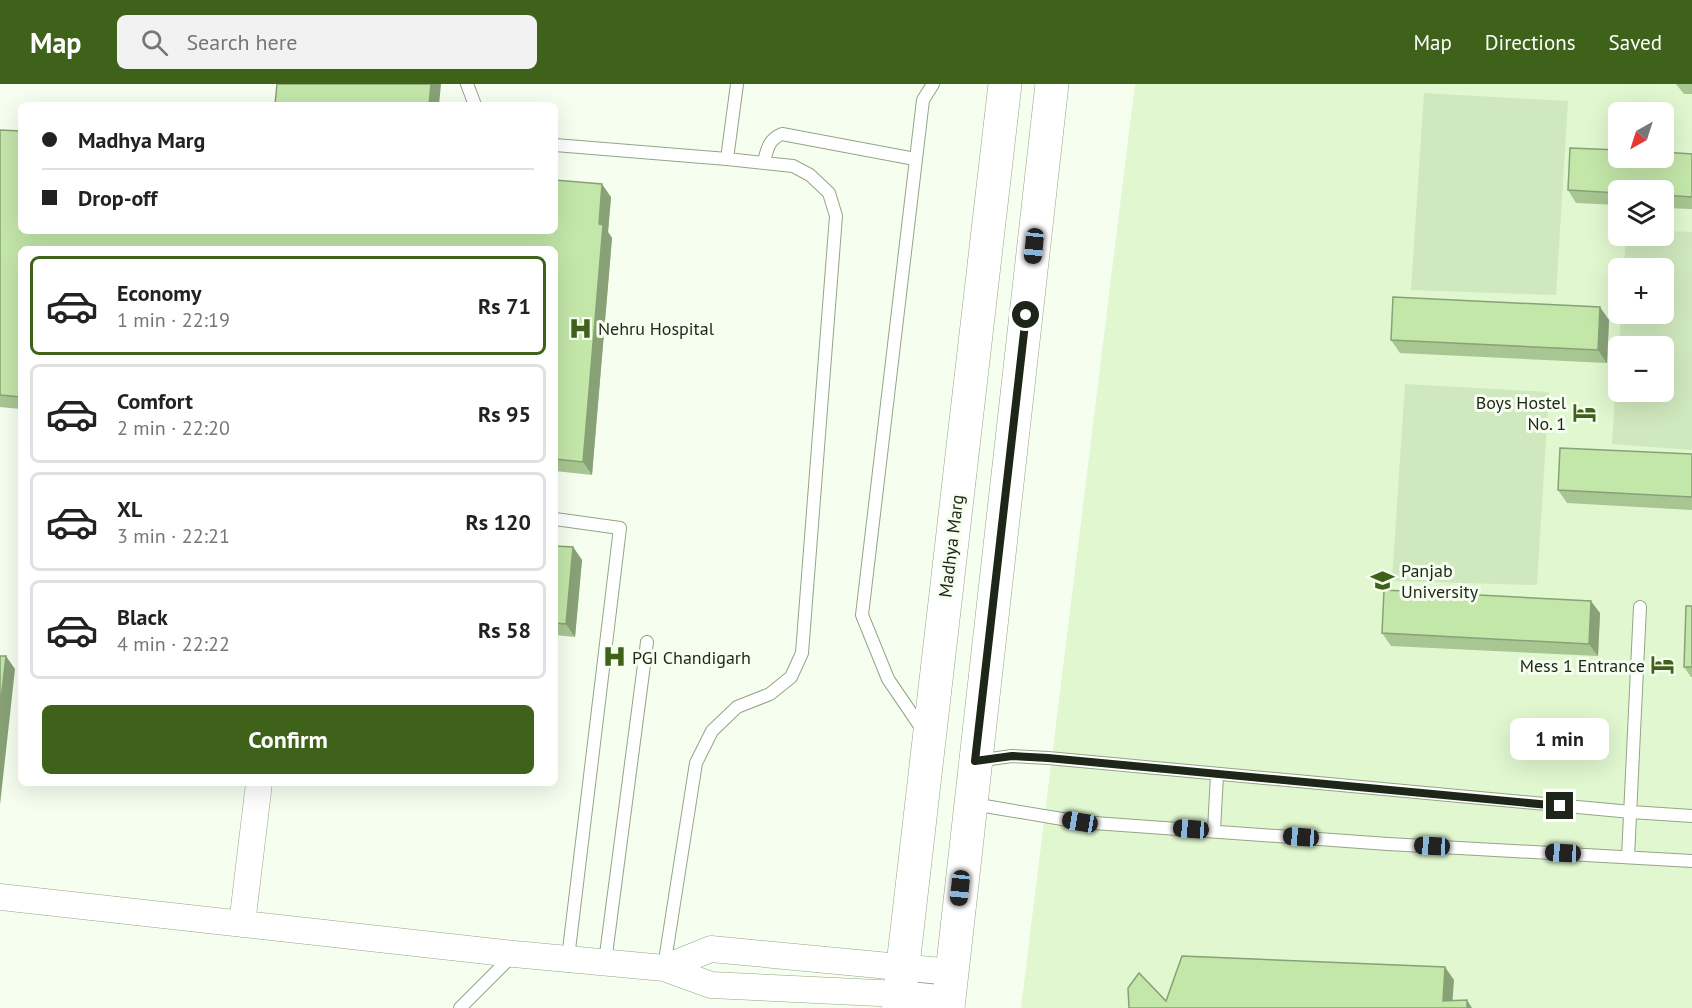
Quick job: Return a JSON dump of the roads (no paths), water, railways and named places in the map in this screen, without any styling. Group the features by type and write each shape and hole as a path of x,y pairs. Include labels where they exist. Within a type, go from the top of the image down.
{"main road":[{"name":"Madhya Marg","path":"900,990 1005,84"},
{"path":"949,993 1052,84"}],"street":[{"path":"242,924 259,786"},
{"path":"0,897 514,954 664,968 711,985 949,993"},
{"path":"664,968 711,949 900,990"}],"lane":[{"path":"467,84 474,102"},
{"path":"727,159 737,84"},
{"path":"929,740 888,679 862,615 915,159 923,100 933,84"},
{"path":"765,162 768,146 774,137 782,134 915,159"},
{"path":"558,145 794,166 810,175 829,193 836,216 802,653 791,677 770,694 737,707 712,731 696,763 664,968"},
{"path":"558,519 620,528 568,958"},
{"path":"1628,857 1640,607"},
{"path":"605,962 647,642"},
{"path":"975,761 1012,756 1692,816"},
{"path":"1214,830 1218,775"},
{"path":"969,804 1080,822 1692,861"},
{"path":"460,1008 514,954"}],"place":[{"name":"Nehru Hospital","path":"580,328"},
{"name":"Boys Hostel No. 1","path":"1584,412"},
{"name":"Panjab University","path":"1383,580"},
{"name":"PGI Chandigarh","path":"614,657"},
{"name":"Mess 1 Entrance","path":"1663,665"}]}
